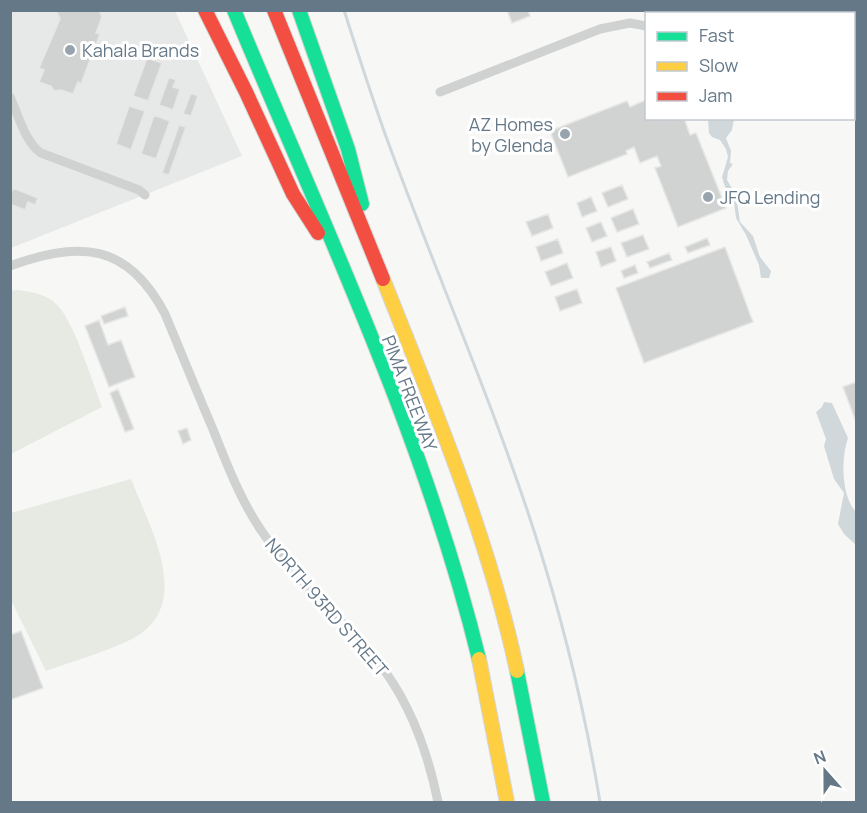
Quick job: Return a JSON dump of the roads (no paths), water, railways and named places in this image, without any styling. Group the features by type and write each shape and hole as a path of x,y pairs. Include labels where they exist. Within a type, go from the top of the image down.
{"highway":[{"path":"205,10 264,129 293,194 347,283"},
{"name":"PIMA FREEWAY","path":"234,10 391,391 438,517 478,660 507,802"},
{"name":"PIMA FREEWAY","path":"274,10 378,266 481,534 509,638 531,735 543,802"},
{"path":"299,10 348,149 378,266"}],"street":[{"path":"440,92 600,29 630,23 645,26"},
{"path":"10,97 35,149 139,190 146,195"},
{"name":"NORTH 93RD STREET","path":"10,266 45,254 68,250 93,252 120,262 153,293 165,314 243,500 264,535 289,568 377,662 390,680 420,740 438,802"}],"waterway":[{"path":"344,10 384,131 500,432 535,534 572,667 600,802"}],"place":[{"name":"Kahala Brands","path":"70,50"},
{"name":"AZ Homes by Glenda","path":"565,134"},
{"name":"JFQ Lending","path":"708,197"}]}
